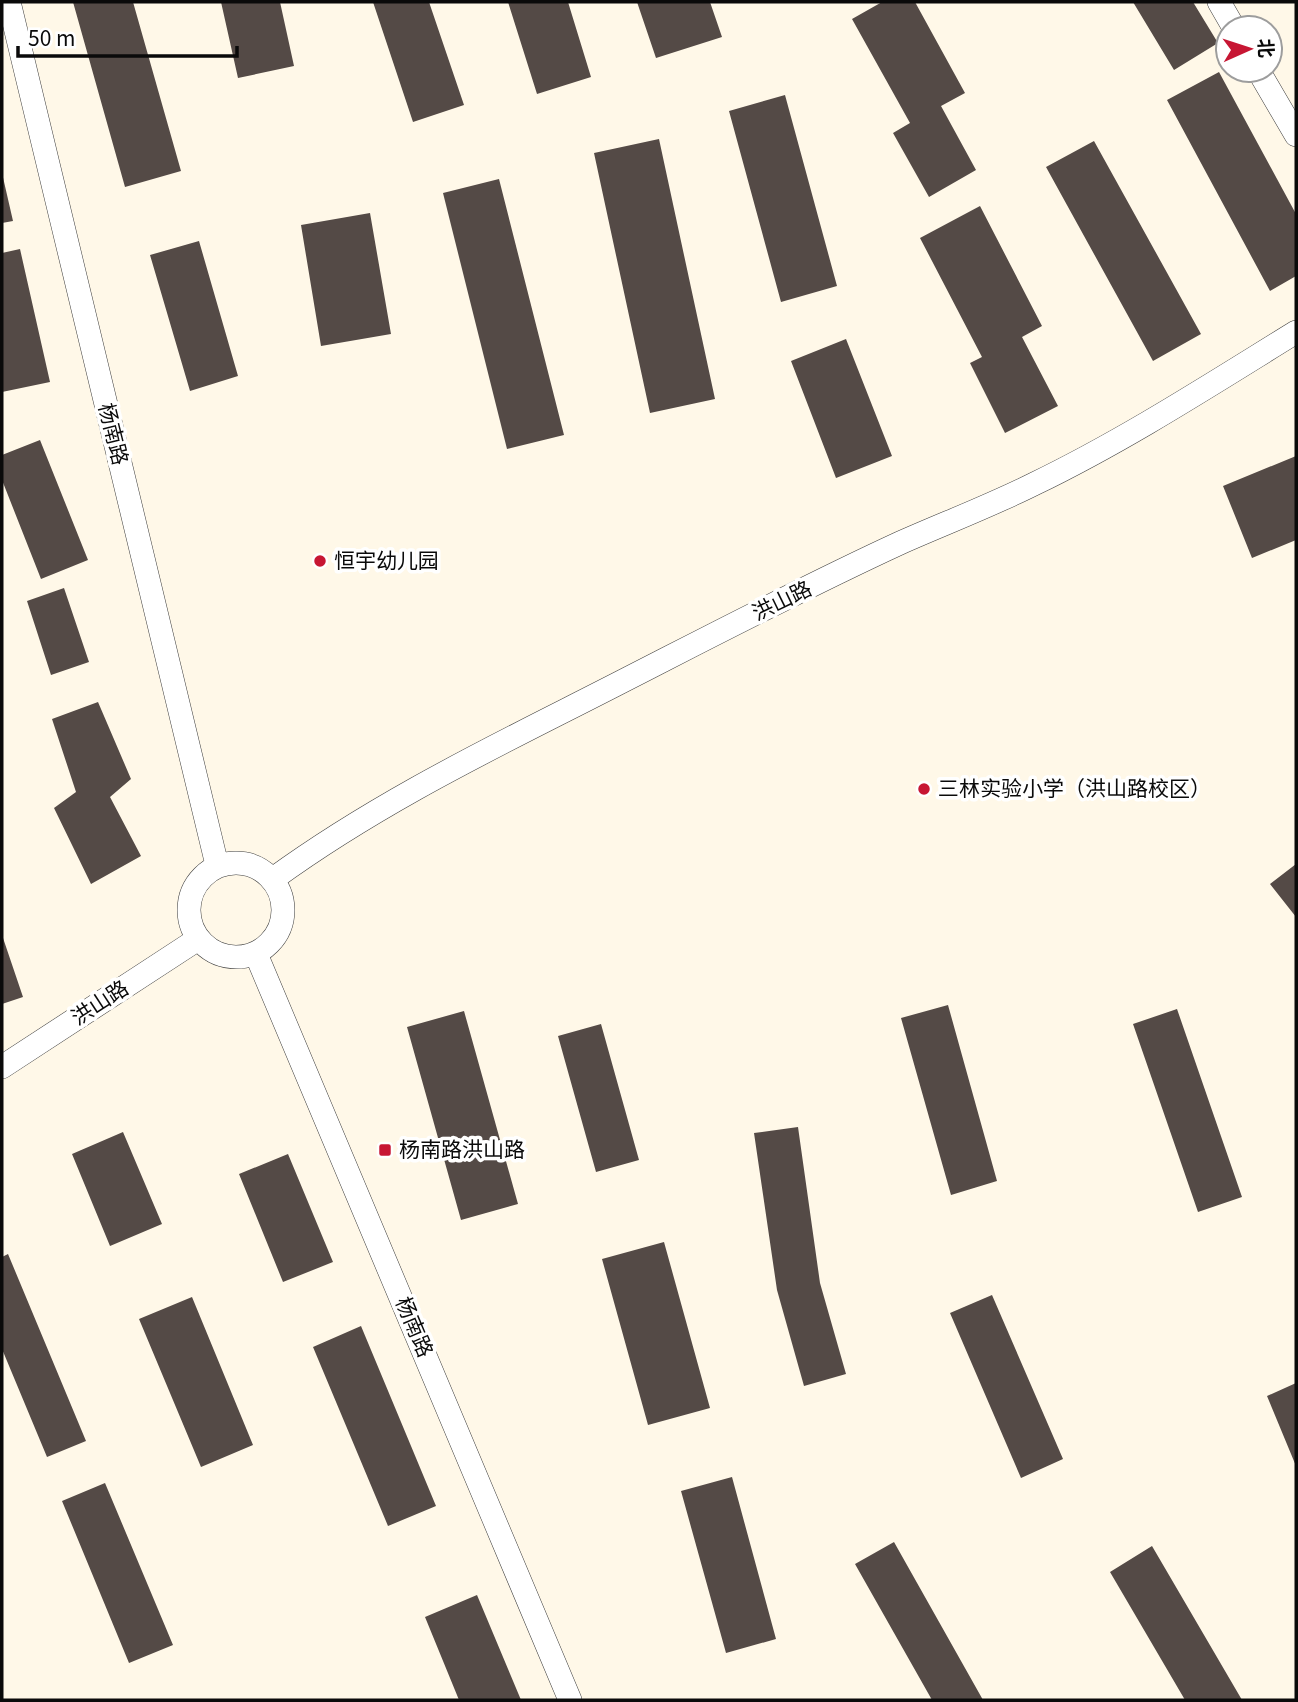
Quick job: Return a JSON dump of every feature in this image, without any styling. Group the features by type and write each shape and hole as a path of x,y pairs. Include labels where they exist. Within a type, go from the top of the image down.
{"street":[{"name":"杨南路","path":"9,2 217,866"},
{"path":"1266,84 1296,135"},
{"name":"洪山路","path":"273,879 324,842 520,733 792,596 901,543 1002,499 1102,449 1161,416 1296,332"},
{"path":"236,861 258,867 273,879 281,893 283,921 269,945 256,954 237,958 213,953 198,939 191,925 189,898 203,874 217,866 236,861"},
{"name":"洪山路","path":"2,1067 198,939"},
{"name":"杨南路","path":"256,954 570,1700"}],"building":[{"path":"73,2 133,2 181,171 125,187"},
{"path":"221,2 280,2 294,66 238,78"},
{"path":"373,2 429,2 464,105 413,122"},
{"path":"508,2 568,2 591,77 537,94"},
{"path":"637,2 710,2 722,37 656,58"},
{"path":"882,2 915,2 965,93 941,106 976,170 929,197 893,133 910,123 852,19"},
{"path":"1133,2 1193,2 1214,36 1214,45 1174,70"},
{"path":"1214,75 1214,84 1226,84 1296,214 1296,276 1270,291 1167,100"},
{"path":"785,95 837,286 781,302 729,111"},
{"path":"659,139 715,399 650,413 594,153"},
{"path":"1094,141 1201,334 1153,361 1046,167"},
{"path":"2,173 13,221 2,223"},
{"path":"499,179 564,435 507,449 443,193"},
{"path":"980,206 1042,326 1022,337 1058,406 1005,433 970,363 982,357 920,238"},
{"path":"370,213 391,334 321,346 301,225"},
{"path":"199,241 238,376 190,391 150,255"},
{"path":"20,249 50,382 2,392 2,253"},
{"path":"846,339 892,456 836,478 791,361"},
{"path":"40,440 88,560 41,579 2,480 2,455"},
{"path":"1296,456 1296,540 1252,558 1223,486"},
{"path":"64,588 89,662 51,675 27,601"},
{"path":"98,702 131,779 110,797 141,856 91,884 54,808 76,792 52,719"},
{"path":"1296,864 1296,917 1270,884"},
{"path":"2,935 23,997 2,1004"},
{"path":"948,1005 997,1181 951,1195 901,1018"},
{"path":"1177,1009 1242,1197 1198,1212 1133,1024"},
{"path":"464,1011 518,1204 461,1220 407,1027"},
{"path":"601,1024 639,1160 596,1172 558,1036"},
{"path":"798,1127 820,1283 846,1374 804,1386 777,1290 754,1133"},
{"path":"123,1132 162,1224 110,1246 72,1154"},
{"path":"288,1154 333,1262 283,1282 239,1174"},
{"path":"664,1242 710,1408 648,1425 602,1259"},
{"path":"8,1254 86,1441 47,1457 2,1349 2,1257"},
{"path":"992,1295 1063,1459 1021,1478 950,1313"},
{"path":"192,1297 253,1445 201,1467 139,1319"},
{"path":"361,1326 436,1506 388,1526 313,1347"},
{"path":"1296,1383 1296,1466 1267,1396"},
{"path":"732,1477 776,1639 726,1653 681,1491"},
{"path":"105,1483 173,1645 129,1663 62,1501"},
{"path":"894,1542 983,1700 932,1700 855,1564"},
{"path":"1152,1546 1242,1700 1185,1700 1110,1572"},
{"path":"477,1595 521,1700 459,1700 425,1617"}],"place":[{"name":"恒宇幼儿园","path":"320,561"},
{"name":"三林实验小学（洪山路校区）","path":"924,789"},
{"name":"杨南路洪山路","path":"385,1150"}]}
